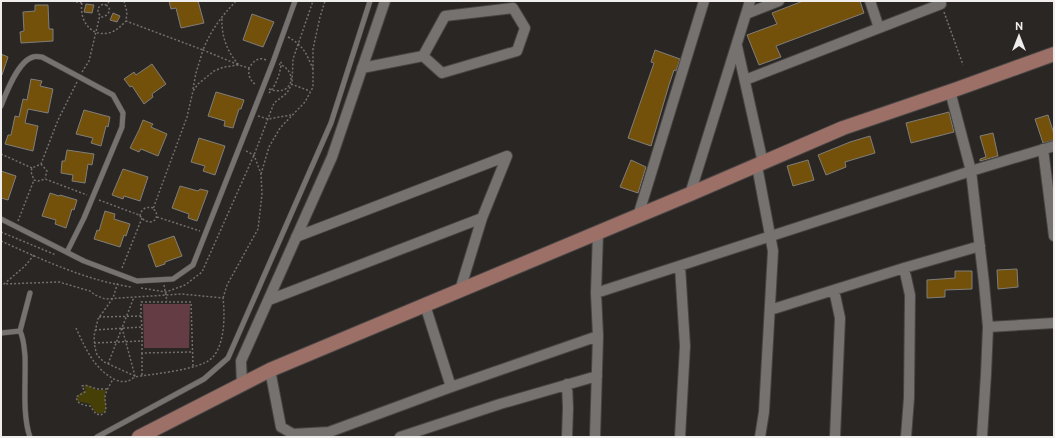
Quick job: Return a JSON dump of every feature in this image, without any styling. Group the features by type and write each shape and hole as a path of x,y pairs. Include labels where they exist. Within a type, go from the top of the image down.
{"main road":[{"path":"139,437 270,370 598,233 843,128 1054,54"}],"street":[{"path":"242,384 241,361 332,157 385,1"},
{"path":"638,216 704,1"},
{"path":"690,194 750,1"},
{"path":"746,14 779,1"},
{"path":"870,1 879,28"},
{"path":"745,80 941,4"},
{"path":"513,8 526,28 516,51 442,73 423,56 444,16 513,8"},
{"path":"737,44 745,80 774,251 764,412 760,437"},
{"path":"362,68 423,56"},
{"path":"950,91 971,171 988,327 982,437"},
{"path":"596,293 971,171 1054,146"},
{"path":"1043,149 1054,236"},
{"path":"296,237 506,156 482,218 460,290"},
{"path":"268,300 482,218"},
{"path":"595,437 598,336 596,293 598,233"},
{"path":"770,310 980,246"},
{"path":"680,266 685,346 680,437"},
{"path":"904,268 910,295 906,437"},
{"path":"834,290 840,318 835,437"},
{"path":"425,305 451,387"},
{"path":"988,327 1054,324"},
{"path":"270,370 281,427 293,434 312,433 330,435 451,387 598,336"},
{"path":"400,437 500,404 597,376"},
{"path":"567,384 567,437"},
{"path":"301,437 312,433"}],"lane":[{"path":"1,219 84,261 137,282 173,279 193,265 273,62 295,1"},
{"path":"97,437 204,378 228,358 331,123 370,1"},
{"path":"1,106 12,79 24,64 32,57 42,57 113,95 123,113 122,127 84,218 67,252"},
{"path":"30,293 20,332 23,338 26,374 26,426 30,437"},
{"path":"1,333 20,332"}],"path":[{"path":"72,1 83,2 81,10 83,19 89,28 100,34 116,30 126,21 127,12 124,1"},
{"path":"1,154 32,168 41,164 58,120 89,60 100,15 98,13 98,8 103,4 106,5 110,1"},
{"path":"157,217 154,208 187,117 196,73 203,50 209,34 222,16 236,1"},
{"path":"1,285 59,282 90,291 105,299 166,293 185,285 202,272 254,155 274,103 287,93 291,84 292,58 310,14 313,1"},
{"path":"260,174 268,147 280,128 305,102 313,87 313,49 325,1"},
{"path":"941,4 963,65"},
{"path":"100,15 102,17 109,14 109,6 106,5"},
{"path":"222,16 224,40 231,54 239,65"},
{"path":"126,21 249,68"},
{"path":"288,37 298,42 305,50 313,71"},
{"path":"266,95 272,90 282,65 281,57"},
{"path":"262,58 273,62 288,68 291,84 283,91 276,92 263,86 255,85 250,80 248,74 249,68 255,60 262,58"},
{"path":"193,91 198,84 214,71 224,67 239,65"},
{"path":"291,84 311,91"},
{"path":"258,116 268,119 292,115"},
{"path":"76,328 92,359 101,371 113,379 121,382 132,380 135,377 193,367 206,362 217,351 223,331 223,298 227,285 258,229 262,194 260,174 254,155 239,148"},
{"path":"243,156 246,149"},
{"path":"41,164 47,171 45,179"},
{"path":"16,226 34,180 31,172 32,168"},
{"path":"34,180 38,181 45,179 89,196"},
{"path":"96,198 140,216 145,221 152,222 157,217"},
{"path":"140,216 141,211 144,208 154,208"},
{"path":"157,217 206,233"},
{"path":"135,377 104,362 97,355 94,343 95,330 99,317 113,298 120,275 142,218"},
{"path":"1,232 58,256"},
{"path":"212,236 217,238"},
{"path":"1,241 72,272 118,285 131,287"},
{"path":"4,284 25,266 34,255"},
{"path":"163,280 168,302"},
{"path":"160,287 165,286"},
{"path":"156,287 139,287 166,293 223,298"},
{"path":"108,364 134,297"},
{"path":"142,376 141,302 192,302 193,367"},
{"path":"99,317 141,316"},
{"path":"95,330 142,327"},
{"path":"122,328 135,377"},
{"path":"94,343 142,341"},
{"path":"142,353 193,352"},
{"path":"107,389 97,389 85,385 82,386 84,392 76,397 77,401 80,404 90,406 96,414 101,415 105,412 107,407 105,399 107,389 113,379"}],"shaded area":[{"path":"143,304 190,304 189,348 144,348"},
{"path":"87,385 97,390 106,391 106,410 103,413 96,413 90,404 77,401 78,395 86,390 84,386"}],"building":[{"path":"169,1 198,1 204,23 181,28 176,8 171,9"},
{"path":"803,1 860,1 864,13 776,46 781,57 759,65 747,35 777,24 772,13"},
{"path":"86,4 94,5 92,13 84,12"},
{"path":"35,5 48,5 49,29 53,29 53,41 21,43 20,32 24,31 23,12 35,11"},
{"path":"113,13 120,16 117,22 110,20"},
{"path":"252,14 274,22 263,47 243,40"},
{"path":"655,50 680,59 676,71 674,70 669,85 651,146 628,138 654,63 651,62"},
{"path":"1,54 8,57 2,75 1,75"},
{"path":"152,64 166,84 152,94 153,97 144,104 132,86 130,87 124,79 134,72 136,75"},
{"path":"31,79 42,81 40,86 53,89 48,113 28,109 25,123 38,126 33,151 5,144 8,135 11,135 15,116 19,117 23,99 27,100"},
{"path":"216,92 244,100 241,109 239,109 233,128 224,126 225,121 208,116"},
{"path":"84,110 110,117 101,146 91,143 93,138 76,134"},
{"path":"949,112 954,132 911,143 906,123"},
{"path":"1048,115 1054,134 1054,140 1043,143 1035,119"},
{"path":"143,120 153,124 151,127 167,134 158,156 141,149 139,152 130,148"},
{"path":"993,133 998,156 980,161 980,159 986,157 980,136"},
{"path":"870,136 875,153 845,162 846,167 826,175 818,155 850,142"},
{"path":"199,138 225,146 215,175 203,171 205,166 191,162"},
{"path":"67,150 94,154 92,165 88,164 85,183 72,181 73,175 61,173 62,161 65,161"},
{"path":"631,160 646,167 638,193 620,187"},
{"path":"808,160 814,180 793,186 787,166"},
{"path":"123,169 148,177 140,201 124,196 123,199 112,195"},
{"path":"1,171 16,176 8,200 1,198"},
{"path":"180,186 198,191 200,189 208,191 197,221 188,218 189,214 172,208"},
{"path":"50,193 77,200 74,210 72,209 66,228 55,224 56,220 42,216"},
{"path":"105,211 115,214 114,219 130,224 120,247 94,239 97,230 99,231"},
{"path":"174,236 182,256 156,267 148,245"},
{"path":"1017,269 1018,287 998,289 997,270"},
{"path":"955,271 972,271 972,289 945,290 945,297 927,298 927,280 955,278"}]}
